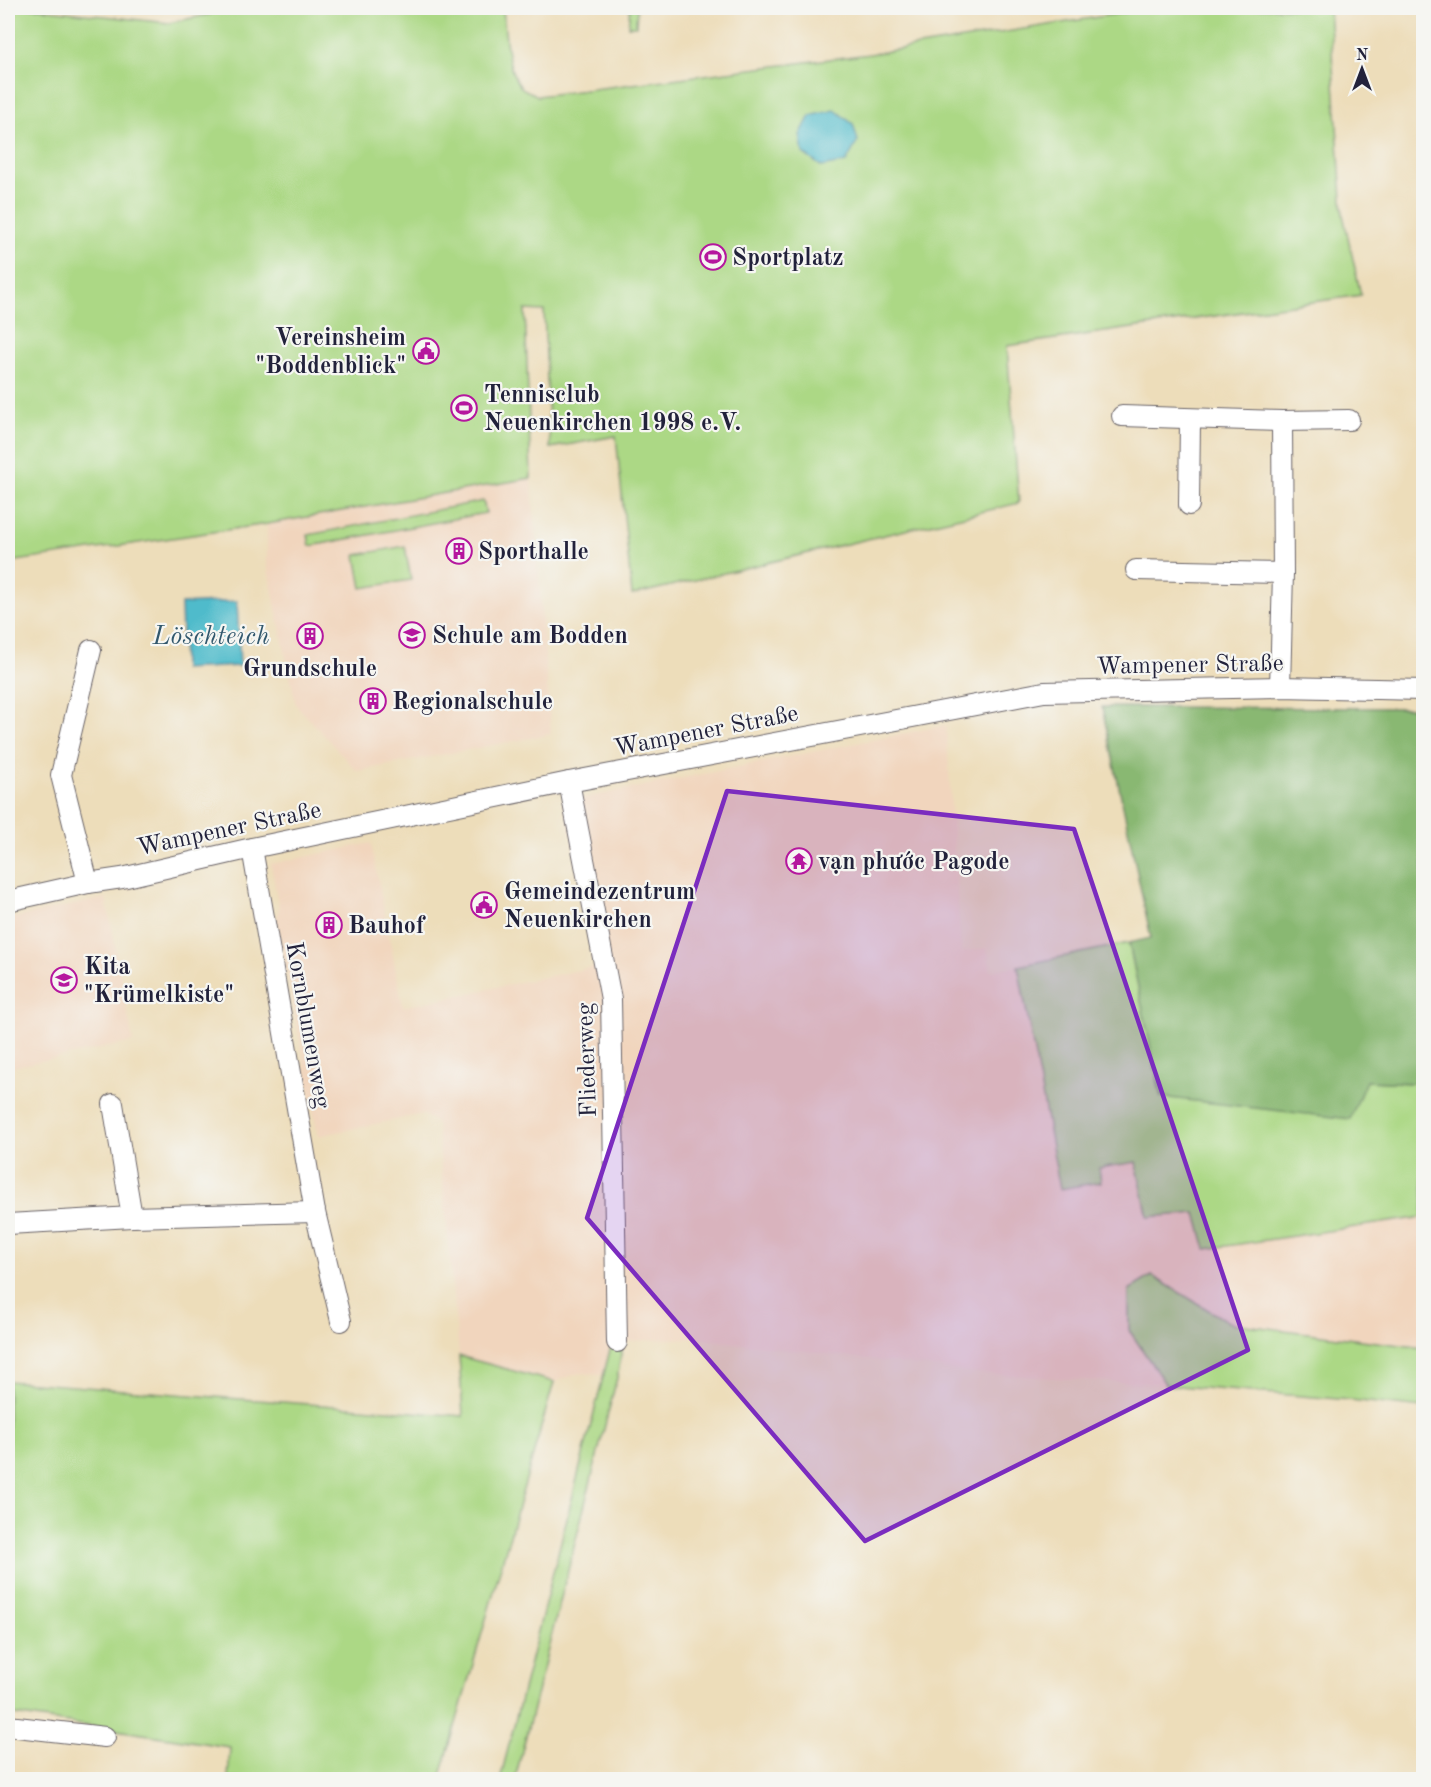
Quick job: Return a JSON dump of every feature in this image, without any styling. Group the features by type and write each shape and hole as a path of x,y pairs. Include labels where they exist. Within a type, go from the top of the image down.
{"street":[{"path":"1122,416 1191,420 1349,420"},
{"path":"1189,505 1191,420"},
{"path":"1281,687 1282,421"},
{"path":"1136,570 1283,573"},
{"path":"88,883 61,775 91,650"},
{"name":"Wampener Straße","path":"8,901 569,782 1044,692 1281,687 1424,690"},
{"name":"Fliederweg","path":"569,782 611,999 617,1341"},
{"name":"Kornblumenweg","path":"252,848 315,1212 341,1321"},
{"path":"113,1104 132,1217"},
{"path":"8,1224 132,1217 315,1212"},
{"path":"8,1726 105,1737"}],"highlighted area":[{"path":"727,791 1074,829 1248,1350 865,1541 587,1218"}],"shaded area":[{"name":"Schule am Bodden","path":"531,478 551,734 357,771 296,705 267,564 267,524"},
{"path":"946,725 961,952 987,948 991,971 1018,966 1060,1189 1101,1182 1099,1168 1136,1162 1148,1217 1196,1213 1206,1249 1423,1217 1423,1348 1230,1323 1152,1276 1129,1330 1166,1385 987,1374 694,1338 612,1342 604,1375 579,1373 554,1382 459,1356 437,1124 423,1114 318,1136 277,920 279,907 271,864 371,843 403,1007 598,966 564,802"},
{"name":"Kita \"Krümelkiste\"","path":"106,898 133,1042 8,1068 8,919"}],"green space":[{"path":"8,8 41,8 169,23 211,14 219,8 503,8 507,49 512,71 521,87 538,96 870,54 1154,8 1329,8 1343,215 1361,295 1007,346 1019,503 632,595 616,436 550,448 544,311 525,310 531,478 267,524 10,562 8,532"},
{"path":"630,8 637,8 636,26 628,26"},
{"path":"483,501 486,513 310,546 308,535"},
{"path":"405,546 411,580 362,588 356,555"},
{"path":"1102,707 1423,708 1423,1076 1414,1083 1366,1081 1350,1119 1161,1097 1129,943 1151,938"},
{"path":"1129,943 1161,1097 1366,1081 1414,1083 1423,1076 1423,1217 1206,1249 1196,1213 1148,1217 1136,1162 1099,1168 1101,1182 1060,1189 1018,966"},
{"path":"1152,1276 1230,1323 1423,1348 1423,1408 1166,1385 1129,1330 1129,1290"},
{"path":"623,1340 618,1374 515,1779 500,1780 612,1342"},
{"path":"459,1356 554,1382 440,1779 228,1779 230,1747 8,1714 8,1381 463,1416"}],"water":[{"path":"835,110 853,124 858,141 846,162 822,167 803,153 800,135 810,116"},
{"name":"Löschteich","path":"237,601 240,666 183,669 181,604"}],"place":[{"name":"Sportplatz","path":"713,257"},
{"name":"Vereinsheim \"Boddenblick\"","path":"426,351"},
{"name":"Tennisclub Neuenkirchen 1998 e.V.","path":"464,408"},
{"name":"Sporthalle","path":"459,551"},
{"name":"Schule am Bodden","path":"412,635"},
{"name":"Grundschule","path":"310,636"},
{"name":"Regionalschule","path":"373,701"},
{"name":"vạn phước Pagode","path":"799,861"},
{"name":"Gemeindezentrum Neuenkirchen","path":"484,905"},
{"name":"Bauhof","path":"329,925"},
{"name":"Kita \"Krümelkiste\"","path":"64,980"}]}
